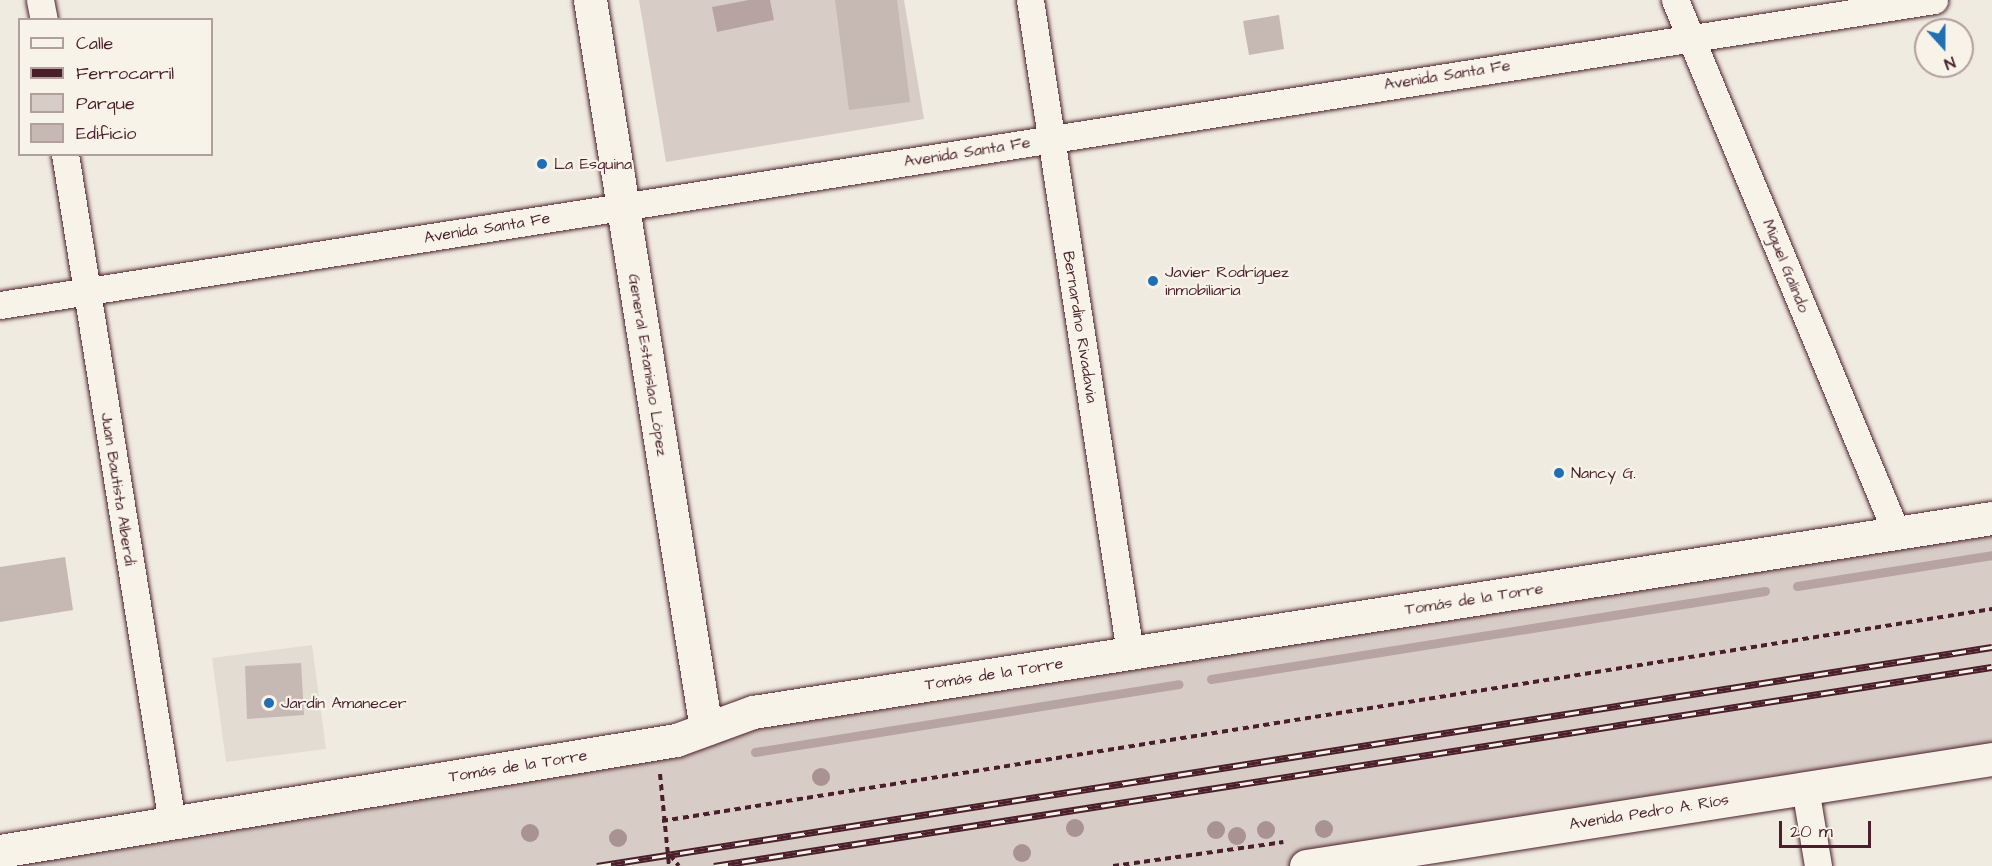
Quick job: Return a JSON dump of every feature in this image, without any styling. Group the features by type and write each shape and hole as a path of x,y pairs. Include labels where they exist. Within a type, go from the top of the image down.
{"street":[{"path":"40,0 44,18"},
{"name":"General Estanislao López","path":"590,0 706,729"},
{"name":"Bernardino Rivadavia","path":"1030,0 1130,653"},
{"name":"Miguel Galindo","path":"1675,0 1692,36 1896,532"},
{"name":"Avenida Santa Fe","path":"0,306 1692,36 1934,0"},
{"name":"Juan Bautista Alberdi","path":"65,156 172,823"},
{"name":"Tomás de la Torre","path":"0,851 676,740 753,712 1992,518"},
{"name":"Avenida Pedro A. Ríos","path":"1306,866 1992,759"},
{"path":"1805,788 1818,866"}],"path":[{"path":"662,821 1992,609"},
{"path":"662,764 662,821 669,854 669,866"},
{"path":"669,854 679,866"}],"shaded area":[{"path":"749,0 770,0 774,20 717,32 712,7"},
{"name":"Jardín Amanecer","path":"312,645 326,749 226,762 212,658"}],"green space":[{"path":"639,0 904,0 924,119 666,162"},
{"path":"1992,518 1992,759 1306,866 0,866 0,851"}],"building":[{"path":"835,0 897,0 910,102 849,110"},
{"path":"1279,15 1284,49 1249,55 1243,21"},
{"path":"65,557 73,610 0,622 0,567"},
{"path":"301,663 304,715 247,719 245,666"}],"waterway":[{"path":"1797,586 1992,555"},
{"path":"1211,679 1765,591"},
{"path":"755,752 1179,684"}],"railway":[{"path":"597,866 1992,647"},
{"path":"714,866 1992,667"}],"place":[{"name":"La Esquina","path":"542,164"},
{"name":"Javier Rodríguez inmobiliaria","path":"1153,281"},
{"name":"Nancy G.","path":"1559,473"},
{"name":"Jardín Amanecer","path":"269,703"}]}
